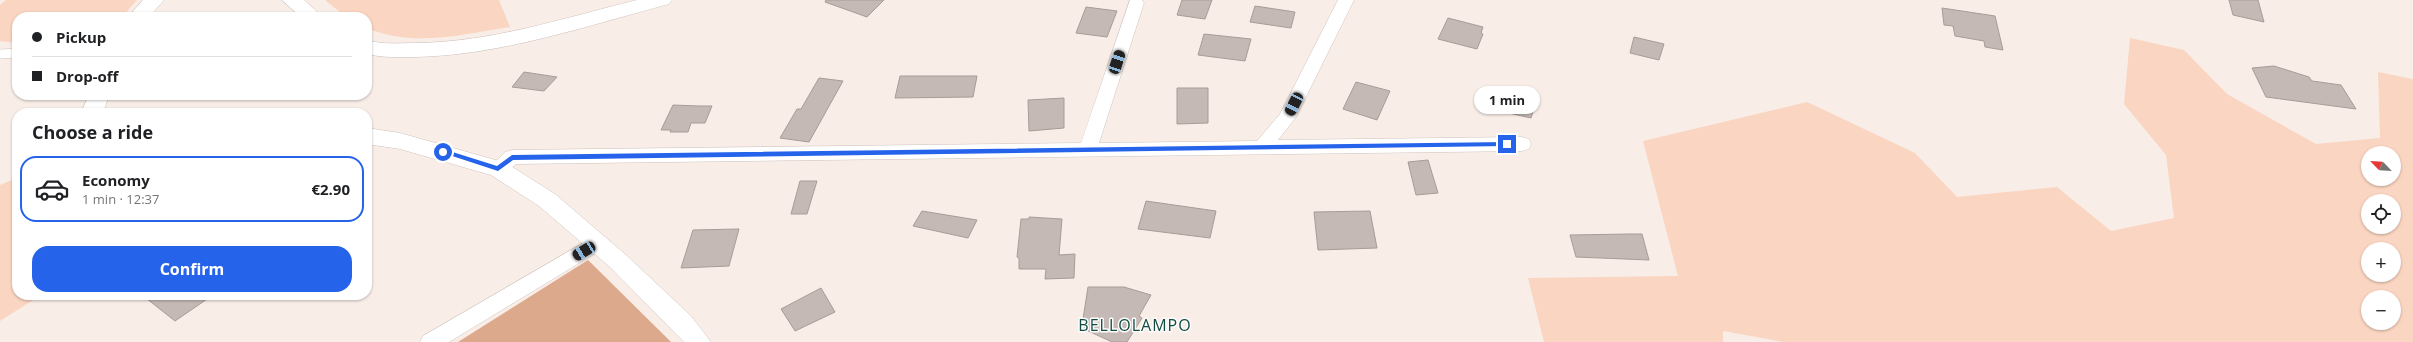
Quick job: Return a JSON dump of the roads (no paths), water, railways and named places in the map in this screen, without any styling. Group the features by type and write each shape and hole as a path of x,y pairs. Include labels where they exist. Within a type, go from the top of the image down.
{"main road":[{"path":"143,12 154,0"},
{"path":"292,0 306,12"},
{"path":"372,47 411,50 448,48 560,27 662,0"},
{"path":"372,137 407,142 498,169 547,200 597,243 682,322 699,342"}],"street":[{"path":"1262,147 1287,118 1346,0"},
{"path":"1088,150 1136,3"},
{"path":"498,169 512,157 1522,144"},
{"path":"431,342 597,243"}],"lane":[{"path":"0,54 12,53"}],"district":[{"name":"BELLOLAMPO","path":"1135,325"}]}
